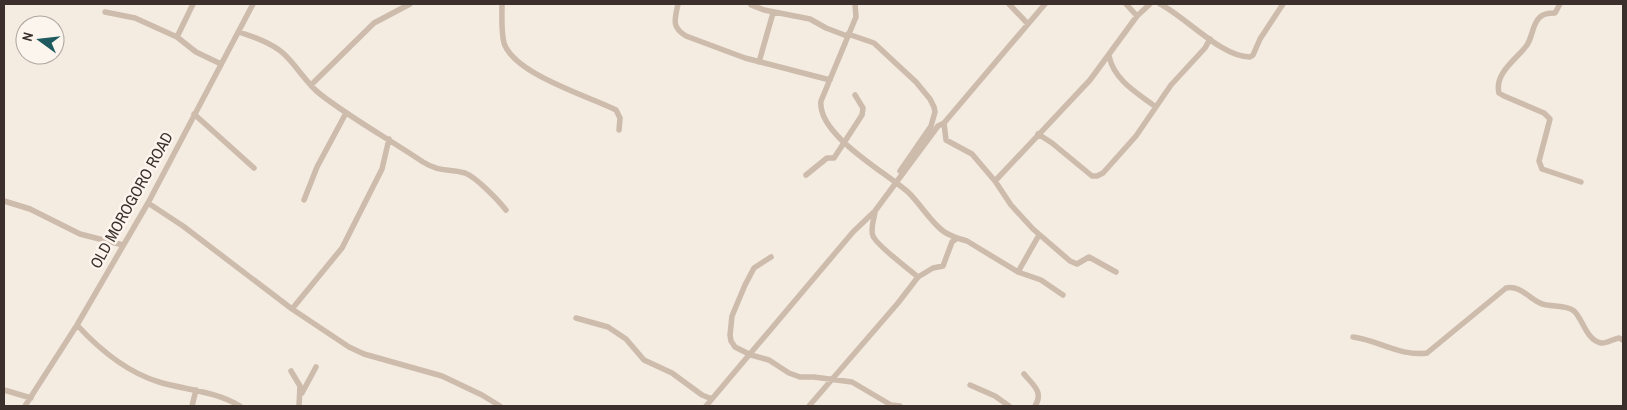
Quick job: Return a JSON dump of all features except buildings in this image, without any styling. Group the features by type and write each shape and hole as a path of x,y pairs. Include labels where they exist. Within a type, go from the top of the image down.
{"street":[{"path":"177,37 193,4"},
{"name":"OLD MOROGORO ROAD","path":"26,406 148,203 253,4"},
{"path":"311,85 374,23 410,4"},
{"path":"502,4 504,44 509,51 531,70 560,87 586,96 616,110 620,118 619,130"},
{"path":"678,4 675,25 678,32 697,41 759,62 830,80"},
{"path":"706,406 853,232 875,211 927,133 935,112 930,99 916,82 874,44 826,28 810,19 773,12 751,4"},
{"path":"855,4 856,17 820,107 834,131 868,164 909,193 943,231 967,241 1018,272 1042,280 1063,295"},
{"path":"1008,4 1028,24"},
{"path":"894,182 938,126 944,123 1045,4"},
{"path":"1126,4 1137,16"},
{"path":"995,182 1090,80 1137,16 1150,4"},
{"path":"1160,4 1210,39 1237,55 1250,57 1283,4"},
{"path":"1560,4 1555,13 1544,14 1537,20 1527,46 1502,75 1498,85 1499,93 1544,113 1550,119 1540,161 1542,169 1581,182"},
{"path":"105,12 135,18 177,37 196,52 221,64"},
{"path":"759,62 773,12"},
{"path":"239,32 260,39 283,53 318,92 346,113 436,169 469,175 506,210"},
{"path":"1038,134 1092,176 1103,173 1136,136 1170,85 1200,53 1210,39"},
{"path":"1109,56 1112,69 1116,74 1156,107"},
{"path":"806,175 827,158 834,158 864,110 855,95"},
{"path":"304,200 317,167 346,113"},
{"path":"194,114 254,168"},
{"path":"944,123 946,140 972,154 1011,205 1039,234 1073,263 1080,263 1089,257 1109,266 1116,272"},
{"path":"292,309 342,248 382,169 389,139"},
{"path":"4,201 30,209 80,234 123,245"},
{"path":"148,203 183,226 292,309 341,342 364,354 442,376 470,388 500,406"},
{"path":"875,211 873,237 879,245 918,277"},
{"path":"1018,272 1039,234"},
{"path":"809,406 898,303 918,277 933,268 943,266 952,242 957,238"},
{"path":"771,257 754,268 732,316 730,327 731,341 735,347 769,360 789,373 800,377 852,382 890,405 900,406"},
{"path":"1353,337 1376,342 1404,352 1427,353 1506,288 1510,287 1519,289 1541,304 1562,307 1574,312 1589,334 1599,343 1603,344 1619,338 1623,340"},
{"path":"576,318 608,328 626,339 644,360 672,373 712,400"},
{"path":"77,324 93,342 135,372 158,382 218,395 240,406"},
{"path":"300,398 305,385 316,368"},
{"path":"291,371 300,386 299,406"},
{"path":"1024,374 1038,391 1040,398 1035,406"},
{"path":"970,385 995,396 1009,406"},
{"path":"4,390 31,398"},
{"path":"192,406 196,390"}]}
